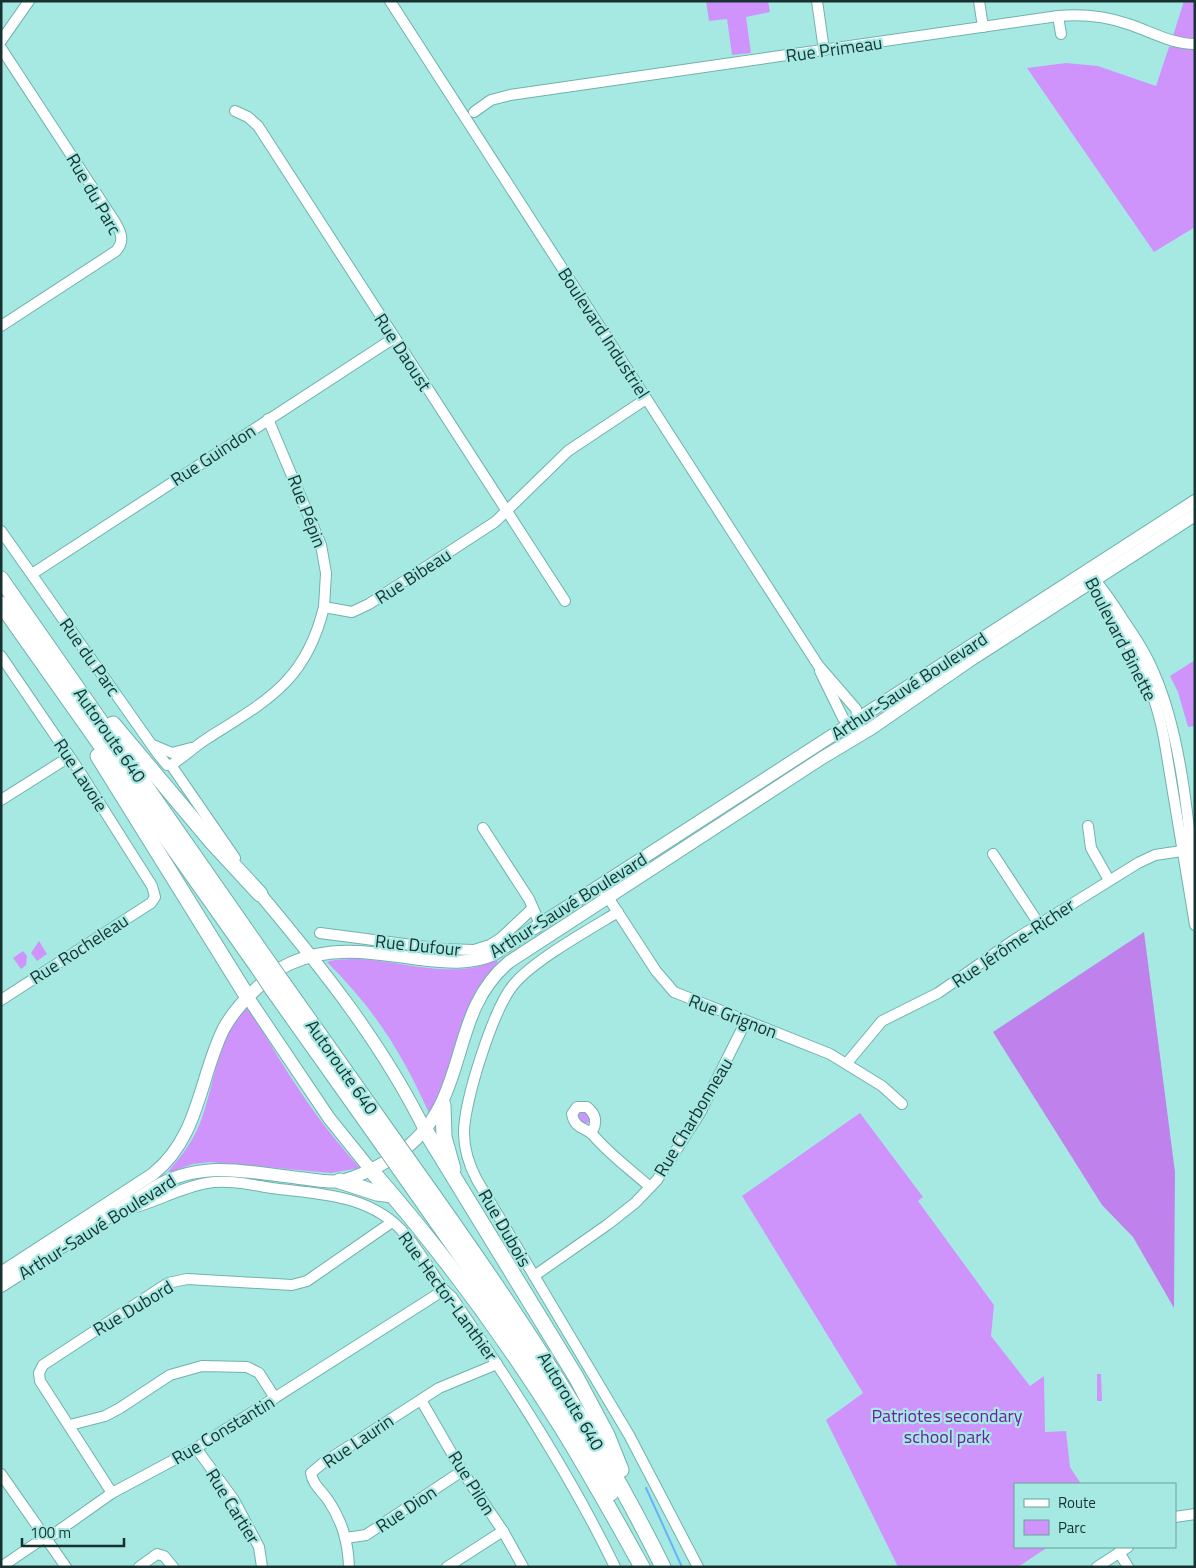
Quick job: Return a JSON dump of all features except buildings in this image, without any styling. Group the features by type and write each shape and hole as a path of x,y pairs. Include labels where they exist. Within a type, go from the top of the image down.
{"highway":[{"name":"Autoroute 640","path":"1,579 65,683 404,1164 550,1366 599,1448 663,1567"},
{"name":"Autoroute 640","path":"1,604 65,683"},
{"path":"65,683 127,740 226,858 260,894"},
{"path":"65,683 117,790 247,996"},
{"path":"443,1105 446,1143 459,1187"},
{"path":"425,1130 594,1410 652,1546"},
{"name":"Autoroute 640","path":"404,1164 544,1376 610,1490 648,1567"},
{"path":"370,1168 428,1237 473,1297 537,1389 582,1461 642,1567"},
{"path":"340,1181 392,1195"}],"main road":[{"path":"1093,582 1195,501"},
{"name":"Arthur-Sauvé Boulevard","path":"1,1286 167,1180 195,1171 228,1170 340,1181 399,1153 425,1130 443,1105 474,1009 495,976 520,954 861,735 969,661 1195,515"},
{"name":"Arthur-Sauvé Boulevard","path":"1,1273 148,1178 168,1160 190,1127 223,1030 240,1003 282,968 311,956 353,951 449,962 469,961 494,954 854,721 1093,582"},
{"path":"260,894 311,956 368,1033 425,1130"},
{"path":"247,996 329,1118 370,1168"}],"street":[{"path":"1,41 29,1"},
{"name":"Boulevard Industriel","path":"390,1 818,666 854,706 854,721"},
{"path":"817,1 824,50"},
{"path":"980,1 984,27"},
{"name":"Rue Primeau","path":"474,112 491,100 504,96 1058,16 1085,15 1113,19 1170,40 1195,44"},
{"path":"1058,16 1061,34"},
{"name":"Rue du Parc","path":"1,48 115,222 122,236 120,247 116,251 1,326"},
{"name":"Rue Daoust","path":"235,111 248,117 258,126 565,601"},
{"name":"Rue Guindon","path":"32,574 394,338"},
{"name":"Rue Bibeau","path":"324,607 349,612 361,609 495,522 572,447 646,398"},
{"name":"Rue Pépin","path":"268,419 321,545 326,573 324,607"},
{"name":"Rue du Parc","path":"1,531 150,743 166,764 171,766 260,894"},
{"name":"Boulevard Binette","path":"1093,582 1134,635 1154,673 1169,715 1195,890"},
{"name":"Boulevard Binette","path":"1093,582 1136,657 1158,712 1189,849 1195,924"},
{"path":"171,766 197,746 268,699 287,682 310,649 324,607"},
{"name":"Rue Lavoie","path":"1,656 70,757 152,886 155,896"},
{"name":"Boulevard Industriel","path":"818,666 828,692 854,721 861,735"},
{"path":"150,743 164,751 174,753 197,746"},
{"path":"1,800 70,757"},
{"path":"1088,826 1091,848 1109,880"},
{"path":"483,828 528,899 540,924"},
{"name":"Rue Jérôme-Richer","path":"847,1063 872,1030 882,1021 938,993 1040,924 1144,859 1189,849"},
{"path":"993,854 1040,924"},
{"name":"Rue Grignon","path":"600,885 656,971 672,990 697,1003 817,1048 847,1063 887,1090 902,1104"},
{"name":"Rue Rocheleau","path":"2,998 151,903 155,896"},
{"name":"Rue Dufour","path":"320,932 443,949 474,950 490,945 501,938 532,909"},
{"name":"Rue Dubois","path":"618,912 532,967 510,988 490,1032 465,1118 464,1140 470,1165 633,1441 698,1567"},
{"name":"Rue Charbonneau","path":"534,1276 607,1225 650,1187 673,1158 696,1121 746,1021"},
{"path":"592,1133 609,1152 650,1187"},
{"name":"Rue Hector-Lanthier","path":"119,1212 134,1209 196,1186 221,1182 343,1197 364,1204 392,1222 407,1235 497,1364 575,1490 616,1567"},
{"name":"Rue Dubord","path":"112,1493 40,1381 39,1373 43,1365 168,1283 187,1279 292,1285 307,1281 392,1222"},
{"name":"Rue Constantin","path":"1,1567 45,1537 54,1534 112,1493 196,1448 444,1290"},
{"name":"Rue Laurin","path":"349,1567 346,1538 339,1518 326,1497 313,1483 311,1473 323,1463 439,1388 497,1364"},
{"path":"70,1425 105,1416 170,1375 202,1366 247,1366 259,1373 275,1398"},
{"name":"Rue Pilon","path":"421,1400 462,1470 503,1531 522,1567"},
{"name":"Rue Cartier","path":"196,1448 234,1500 260,1547 262,1567"},
{"name":"Rue Dion","path":"346,1538 366,1535 462,1470"},
{"path":"2,1478 66,1567"},
{"path":"1176,1517 1195,1514"},
{"path":"447,1567 503,1531"},
{"path":"1097,1567 1123,1549 1128,1567"},
{"path":"139,1567 157,1554 164,1556 172,1567"}],"green space":[{"path":"706,1 768,1 770,12 746,17 751,53 732,55 727,19 709,21"},
{"path":"1184,1 1195,1 1195,40 1173,36"},
{"path":"1195,43 1195,227 1154,252 1027,68 1066,63 1098,66 1156,86 1169,47"},
{"path":"1195,660 1195,726 1188,727 1178,692 1170,676"},
{"path":"39,941 47,954 37,961 31,953"},
{"path":"23,951 27,956 26,965 21,969 13,958"},
{"path":"496,958 498,962 473,998 465,1017 447,1076 430,1115 398,1052 374,1016 327,962 367,959 425,968 464,969 481,965"},
{"path":"249,1007 313,1110 360,1168 331,1173 210,1162 193,1164 166,1174 187,1148 197,1130 229,1031"},
{"path":"584,1110 589,1112 591,1117 589,1122 584,1124 579,1122 577,1117 579,1112"},
{"name":"Patriotes secondary school park","path":"860,1113 923,1197 918,1201 994,1305 991,1336 1030,1386 1044,1376 1045,1432 1066,1431 1070,1467 1080,1483 1014,1483 1014,1548 1046,1548 1018,1567 898,1567 826,1420 863,1393 742,1196"},
{"path":"1097,1374 1101,1374 1102,1401 1097,1401"}],"shaded area":[{"path":"1144,932 1175,1172 1174,1308 1133,1237 1102,1205 993,1032"}],"waterway":[{"path":"646,1488 682,1567"}]}
